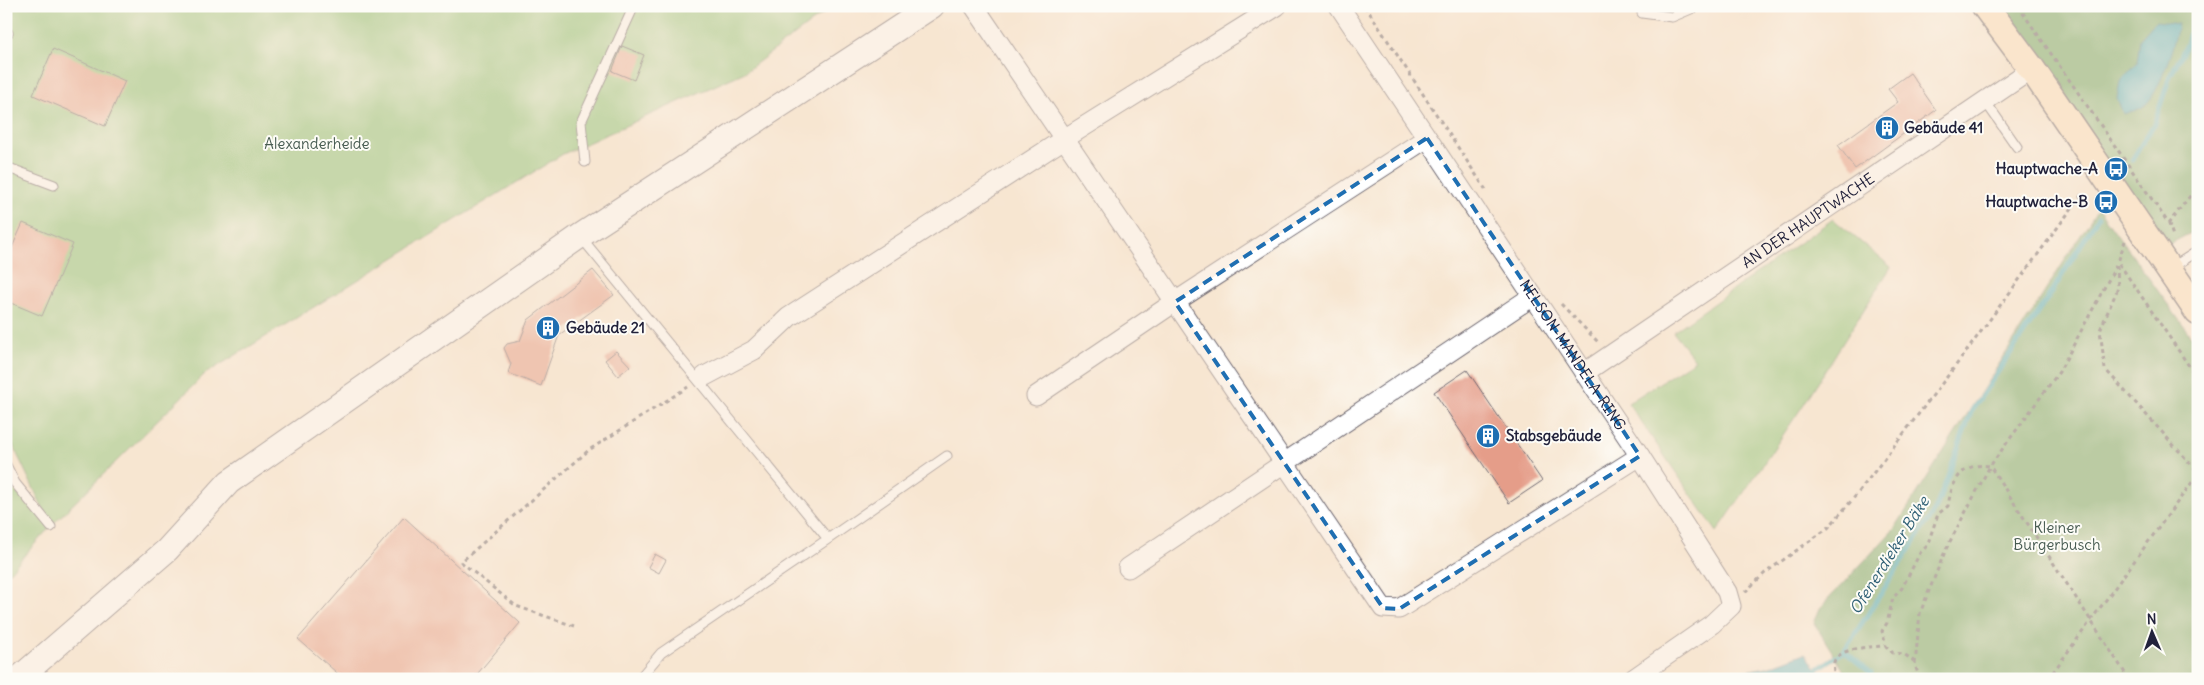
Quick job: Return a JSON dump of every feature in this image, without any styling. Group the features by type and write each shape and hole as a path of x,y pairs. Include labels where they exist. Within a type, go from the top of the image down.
{"main road":[{"path":"1985,6 2158,229 2198,312"}],"street":[{"path":"18,679 167,550 229,482 580,236 932,6"},
{"path":"974,6 1382,608 1399,609 1640,456"},
{"path":"705,376 754,350 789,317 1064,138 1277,6"},
{"name":"NELSON-MANDELA-RING","path":"1339,6 1640,456 1728,592 1731,606"},
{"name":"AN DER HAUPTWACHE","path":"1584,373 2032,69"},
{"path":"1036,396 1175,302 1427,138"},
{"path":"1128,568 1533,296"},
{"path":"1633,679 1712,624 1731,606"}],"lane":[{"path":"585,162 581,122 634,6"},
{"path":"1642,13 1672,16 1698,6"},
{"path":"1985,101 2017,147"},
{"path":"6,167 54,185"},
{"path":"580,236 828,539"},
{"path":"2175,266 2197,253"},
{"path":"639,679 661,653 947,456"},
{"path":"6,464 15,483 51,527"}],"path":[{"path":"1365,6 1489,195"},
{"path":"2018,6 2158,229 2175,266"},
{"path":"2158,229 2198,186"},
{"path":"1731,606 1765,573 1828,528 1858,493 1964,356 2083,193"},
{"path":"2118,262 2198,379"},
{"path":"1920,679 1915,662 1920,613 1946,549 1990,466 2059,372 2118,262"},
{"path":"2048,679 2198,473 2105,369 2100,330 2118,288 2118,262"},
{"path":"1558,301 1611,356"},
{"path":"574,626 516,606 461,562 588,450 705,376"},
{"path":"1915,662 1904,654 1893,653 1886,646 1882,631 1887,623 1894,598 1902,588 1920,553 1927,546 1938,514 1948,506 1950,490 1964,469 1976,464 1990,466 2129,679"},
{"path":"1834,679 1834,662 1840,655 1853,648 1886,646"}],"highlighted area":[{"path":"1427,138 1640,456 1399,609 1383,608 1175,302"}],"green space":[{"name":"Alexanderheide","path":"6,6 833,6 745,72 563,154 205,374 51,526 6,576 6,483 51,525 6,431"},
{"path":"1985,6 2198,6 2198,229 2162,248"},
{"name":"Kleiner Bürgerbusch","path":"2098,208 2198,346 2198,679 1849,679 1814,623 1820,608 1895,528"},
{"path":"1833,219 1891,267 1802,407 1717,532 1628,403 1695,360 1673,332"}],"water":[{"path":"2156,21 2178,24 2166,68 2150,100 2137,110 2123,114 2117,98 2120,81 2137,63 2140,39"},
{"path":"1805,653 1825,679 1718,679 1723,675 1767,667"}],"building":[{"path":"622,46 644,55 634,80 612,71"},
{"path":"53,49 125,81 105,126 33,95"},
{"name":"Gebäude 41","path":"1910,73 1936,110 1855,169 1838,145 1898,102 1888,89"},
{"path":"23,223 73,244 42,316 6,301 6,261"},
{"name":"Gebäude 21","path":"593,270 614,295 559,335 541,386 508,373 511,364 504,348 507,344 520,341 528,320"},
{"path":"616,351 630,366 618,376 605,360"},
{"name":"Stabsgebäude","path":"1467,370 1542,481 1509,503 1434,392"},
{"path":"404,517 520,623 473,679 344,679 298,639"},
{"path":"655,554 666,560 659,573 648,567"}],"waterway":[{"name":"Ofenerdieker Bäke","path":"2132,160 2154,124 2170,76 2187,44 2197,6"},
{"name":"Ofenerdieker Bäke","path":"1813,672 1844,651 1936,508 1972,410 2053,290 2098,217"},
{"path":"1844,651 1871,673 1868,679"}],"place":[{"name":"Gebäude 41","path":"1887,128"},
{"name":"Hauptwache-A","path":"2116,169"},
{"name":"Hauptwache-B","path":"2106,202"},
{"name":"Gebäude 21","path":"548,328"},
{"name":"Stabsgebäude","path":"1488,436"}]}
